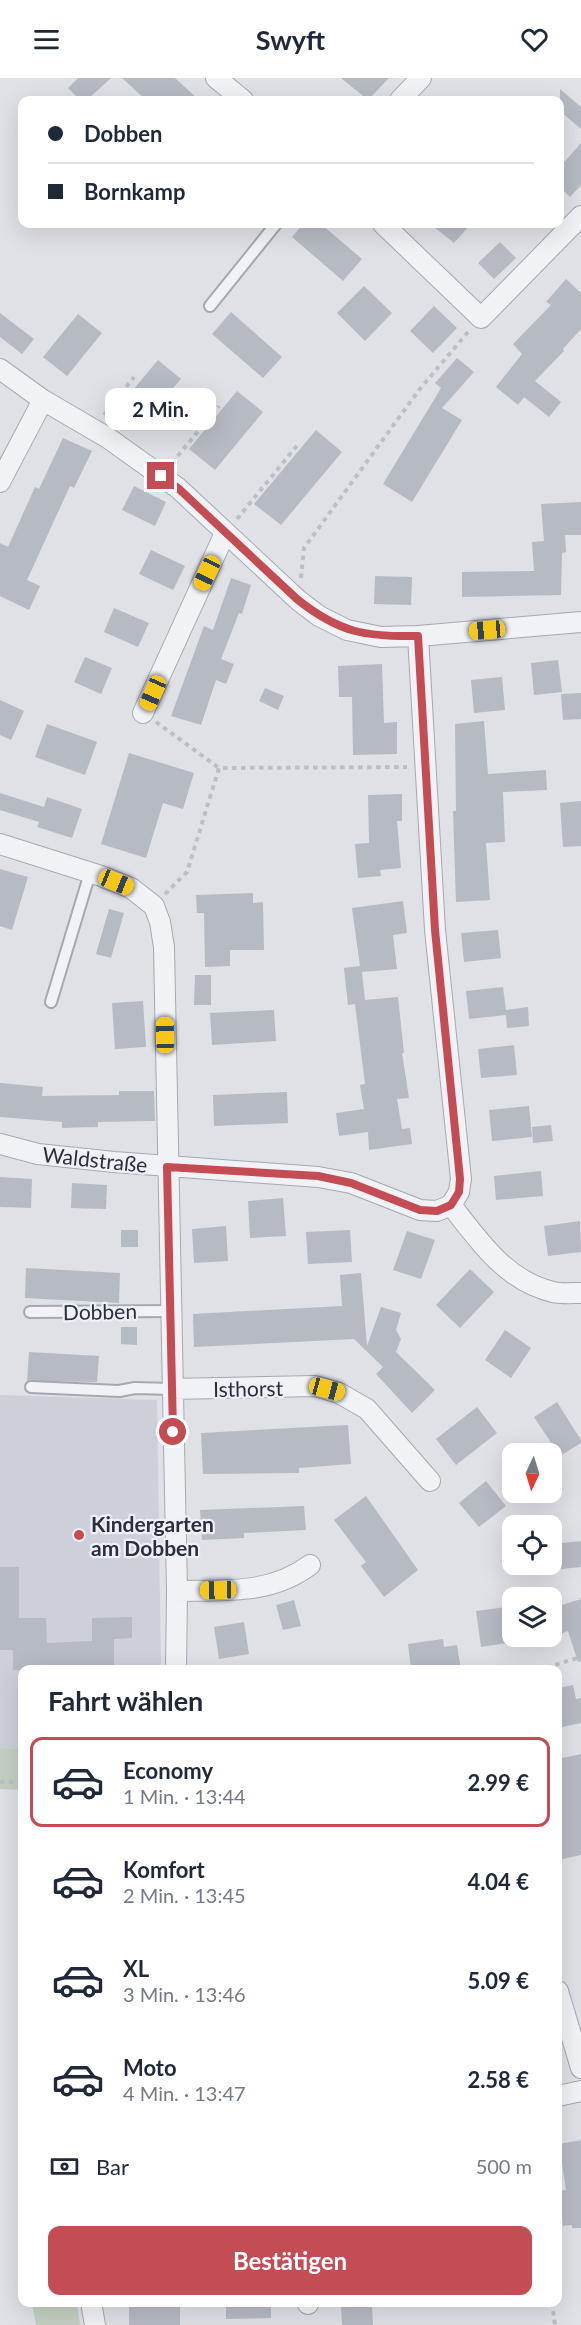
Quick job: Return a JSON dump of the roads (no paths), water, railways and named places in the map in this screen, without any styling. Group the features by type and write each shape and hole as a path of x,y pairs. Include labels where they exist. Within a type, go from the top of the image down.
{"street":[{"path":"216,78 238,96"},
{"path":"404,96 421,78"},
{"path":"387,228 481,318 581,216"},
{"path":"0,369 43,399 93,429 178,488 298,600 319,616 347,630 381,637 418,636 581,622"},
{"path":"0,482 43,399"},
{"path":"144,713 225,533"},
{"path":"418,636 435,930 460,1179 459,1192 451,1205 495,1260 525,1281 554,1292 581,1293"},
{"path":"0,844 131,888 154,906 160,922 164,947 177,1591 176,1665"},
{"name":"Waldstraße","path":"0,1144 38,1154 167,1167 318,1176 351,1183 420,1210 437,1211 451,1205"},
{"name":"Isthorst","path":"172,1389 315,1386 339,1393 367,1409 430,1481"},
{"path":"177,1591 238,1590 272,1585 294,1577 310,1565"},
{"path":"562,2004 581,2068"},
{"path":"562,2095 581,2091"},
{"path":"92,2307 95,2325"}],"lane":[{"path":"210,306 273,228"},
{"path":"51,1002 90,873"},
{"name":"Dobben","path":"30,1312 171,1311"},
{"path":"31,1387 172,1389"}],"place":[{"name":"Kindergarten am Dobben","path":"79,1535"}]}
